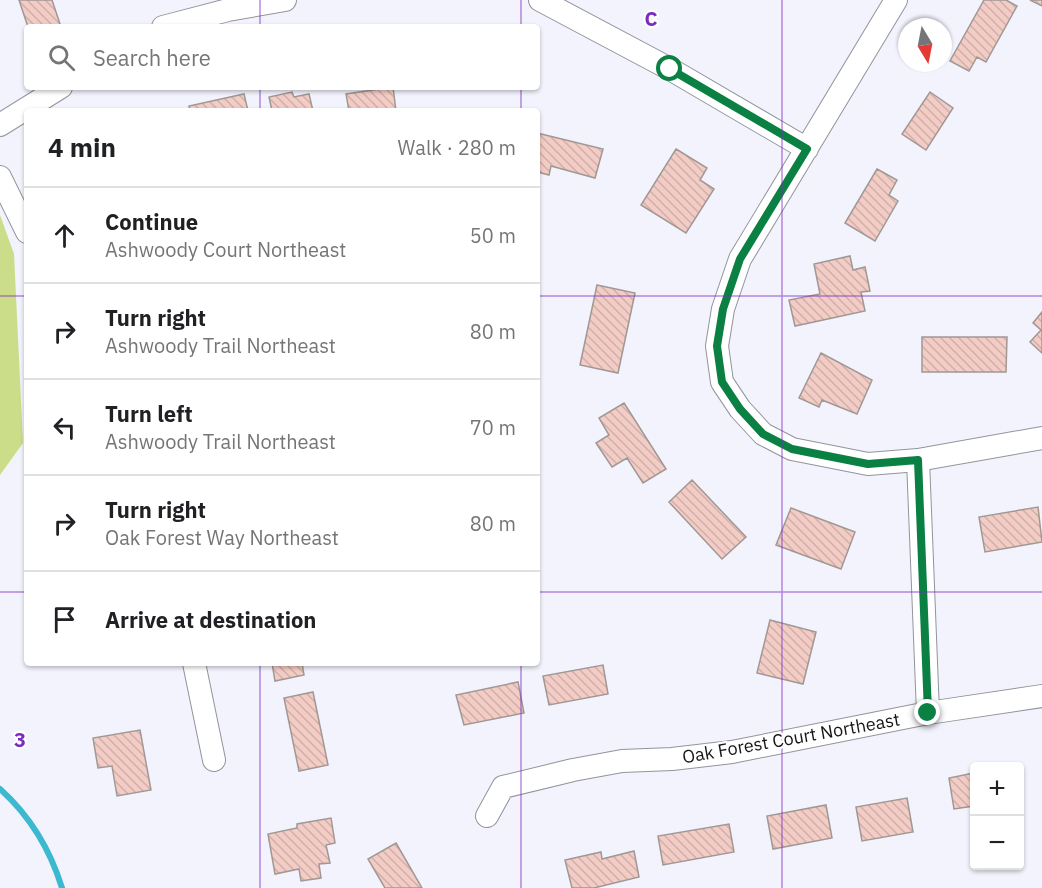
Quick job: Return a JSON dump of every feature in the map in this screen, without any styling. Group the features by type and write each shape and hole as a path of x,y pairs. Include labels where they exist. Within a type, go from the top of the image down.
{"street":[{"path":"174,24 228,10 285,0"},
{"path":"540,0 670,69 807,149"},
{"path":"896,0 740,259 723,309 718,337 722,382 740,409 763,434 792,449 868,464 918,460 1042,438"},
{"path":"27,108 56,90"},
{"path":"0,125 24,110"},
{"path":"0,177 24,226"},
{"path":"918,460 928,713"},
{"path":"195,666 214,760"},
{"name":"Oak Forest Court Northeast","path":"487,816 503,787 573,770 622,761 672,759 732,752 928,713 1042,696"}],"green space":[{"path":"0,215 14,254 23,443 0,475"}],"building":[{"path":"19,0 52,0 60,24 27,24"},
{"path":"984,0 1006,0 1017,6 986,62 977,57 969,71 952,62 952,57"},
{"path":"1030,0 1042,0 1042,6"},
{"path":"393,90 396,108 348,108 346,94"},
{"path":"292,92 294,97 309,94 312,108 271,108 269,97"},
{"path":"930,92 953,108 926,150 902,134"},
{"path":"244,94 247,108 189,108 189,106"},
{"path":"540,134 603,149 595,178 551,166 549,175 540,173"},
{"path":"676,149 707,168 700,180 714,189 686,233 641,205"},
{"path":"877,169 897,180 889,195 898,201 875,241 845,223"},
{"path":"850,256 853,270 865,267 870,291 861,292 865,311 795,326 789,300 820,294 814,264"},
{"path":"597,285 635,293 618,373 580,365"},
{"path":"1042,312 1042,353 1030,342 1041,330 1033,323"},
{"path":"922,337 1007,337 1006,372 922,372"},
{"path":"821,353 872,380 857,414 822,400 819,407 799,398"},
{"path":"624,403 666,469 643,483 627,458 612,467 596,443 609,435 599,418"},
{"path":"692,480 746,537 722,559 669,502"},
{"path":"1038,507 1042,542 985,552 979,517"},
{"path":"791,508 855,532 841,569 776,545"},
{"path":"770,620 816,632 803,684 757,673"},
{"path":"603,665 608,694 549,705 543,676"},
{"path":"272,666 302,666 304,675 275,681"},
{"path":"518,682 524,713 464,725 456,695"},
{"path":"313,692 328,765 299,771 284,698"},
{"path":"140,730 151,790 117,796 112,766 98,768 93,738"},
{"path":"970,774 970,807 954,809 949,778"},
{"path":"907,798 913,832 862,841 856,807"},
{"path":"826,805 832,838 773,849 767,816"},
{"path":"331,818 335,843 326,845 330,863 319,864 321,878 301,881 299,869 275,874 268,834 297,828 297,824"},
{"path":"729,824 734,852 663,865 658,836"},
{"path":"396,843 422,888 385,888 368,859"},
{"path":"634,851 639,877 594,888 572,888 565,860 601,852 602,859"}],"waterway":[{"path":"0,789 21,810 38,834 62,888"}],"route":[{"path":"670,69 807,149 740,259 723,309 717,346 722,382 740,409 763,434 792,449 868,464 918,460 928,713"}]}
